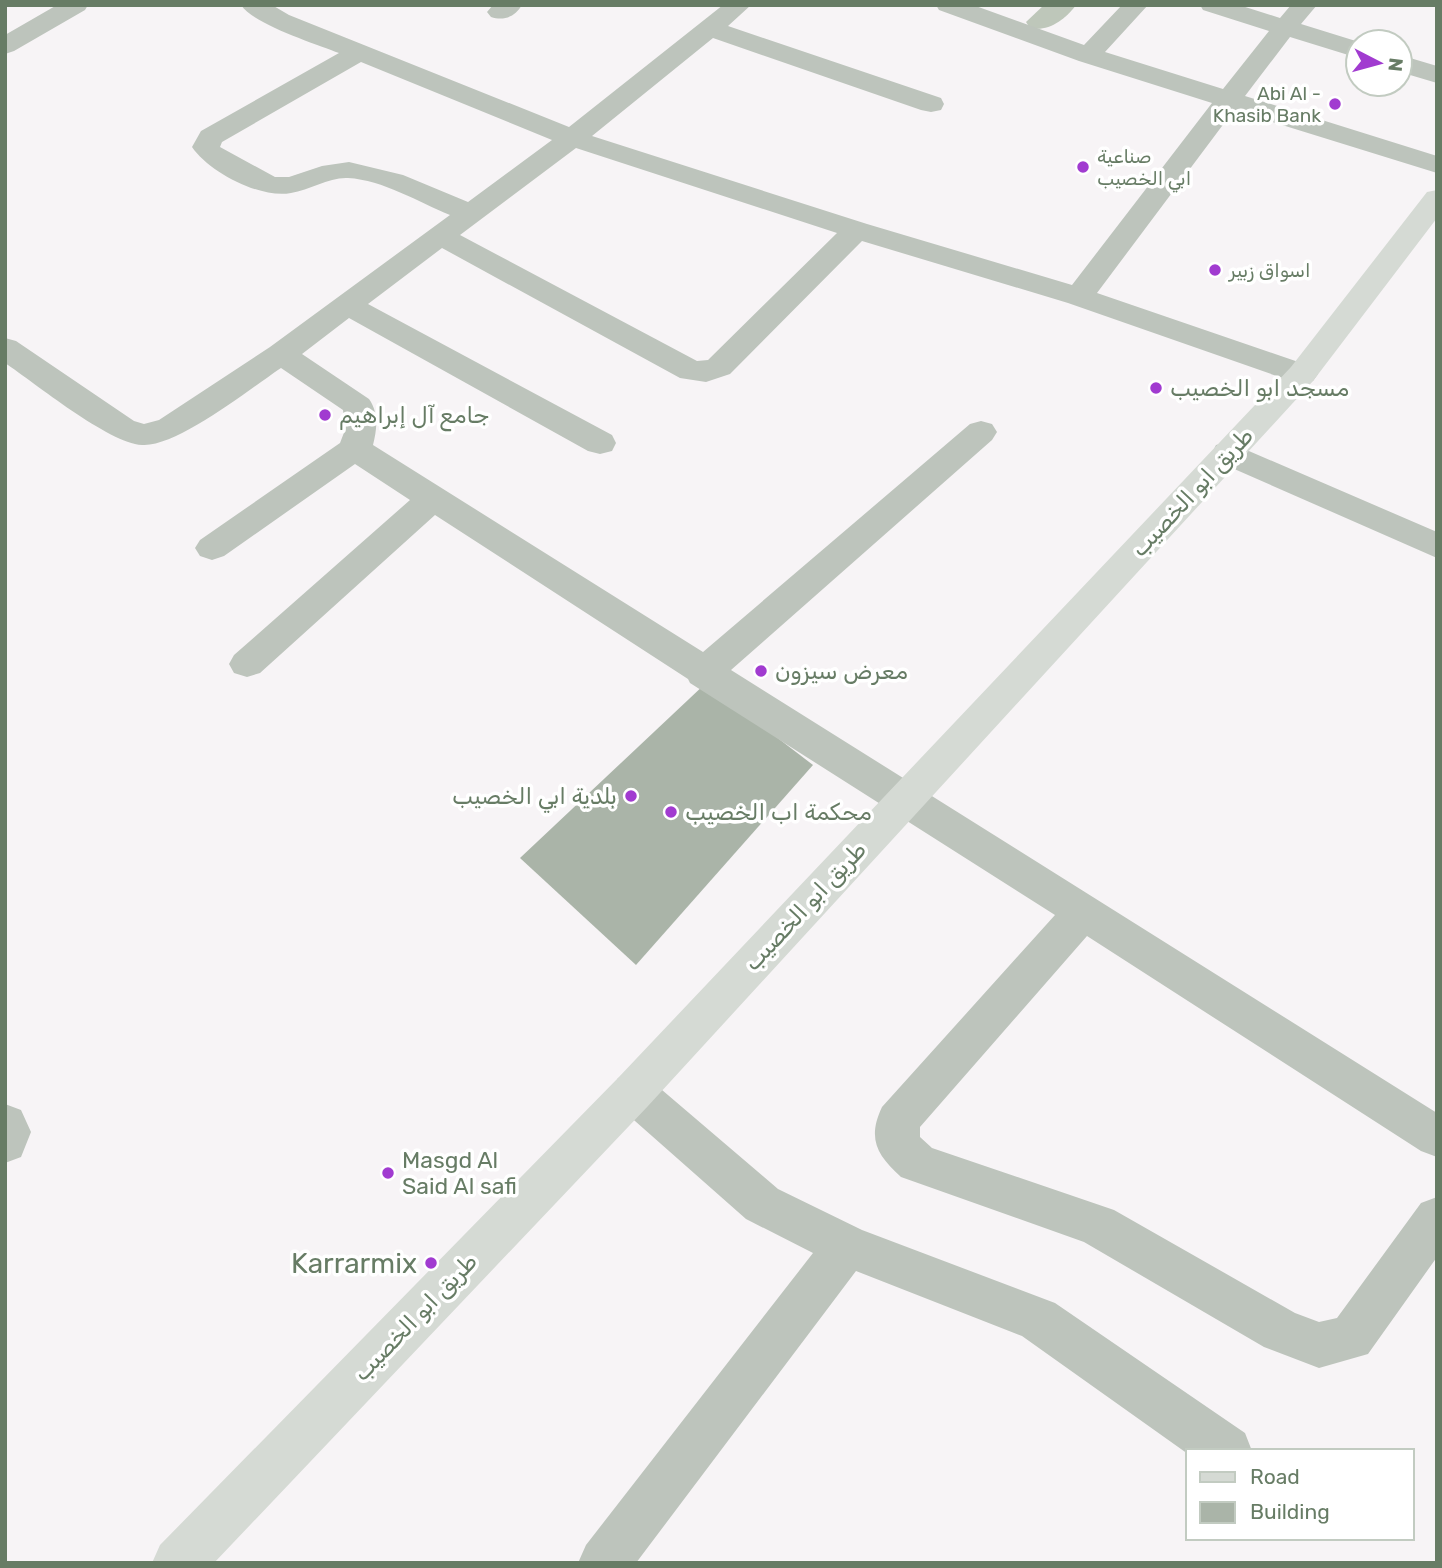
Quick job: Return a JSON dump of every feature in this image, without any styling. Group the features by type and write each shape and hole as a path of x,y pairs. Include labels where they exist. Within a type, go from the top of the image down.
{"main road":[{"name":"طريق ابو الخصيب","path":"178,1563 633,1092 1302,374 1437,198"}],"street":[{"path":"5,46 76,5"},
{"path":"253,5 280,20 572,138 1079,298 1302,374"},
{"path":"5,348 123,428 143,435 170,427 281,354 441,236 572,138 739,5"},
{"path":"948,5 1088,55 1437,165"},
{"path":"1088,55 1136,5"},
{"path":"1212,5 1344,46"},
{"path":"1079,298 1284,27 1305,5"},
{"path":"708,28 931,104"},
{"path":"360,52 211,137 206,147 212,156 262,183 279,186 348,169 371,174 471,213"},
{"path":"1414,68 1437,75"},
{"path":"441,236 691,371 706,372 719,367 857,230"},
{"path":"346,306 600,443"},
{"path":"212,548 355,449 361,430 358,406 281,354"},
{"path":"703,673 981,432"},
{"path":"355,449 703,673 905,797 1437,1137"},
{"path":"1228,453 1437,546"},
{"path":"247,664 432,499"},
{"path":"1083,912 898,1121 898,1146 917,1163 1098,1225 1281,1331 1319,1345 1351,1338 1437,1218"},
{"path":"633,1092 762,1205 847,1246 1038,1319 1224,1449"},
{"path":"5,1124 9,1132 5,1143"},
{"path":"604,1563 847,1246"}],"building":[{"name":"محكمة اب الخصيب","path":"706,683 813,765 636,965 520,858"}],"waterway":[{"path":"1040,22 1062,5"}],"place":[{"name":"Abi Al - Khasib Bank","path":"1335,104"},
{"name":"صناعية ابي الخصيب","path":"1083,167"},
{"name":"اسواق زبير","path":"1215,270"},
{"name":"مسجد ابو الخصيب","path":"1156,388"},
{"name":"جامع آل إبراهيم","path":"325,415"},
{"name":"معرض سيزون","path":"761,671"},
{"name":"بلدية ابي الخصيب","path":"631,796"},
{"name":"محكمة اب الخصيب","path":"671,812"},
{"name":"Masgd Al Said Al safi","path":"388,1173"},
{"name":"Karrarmix","path":"431,1263"}]}
